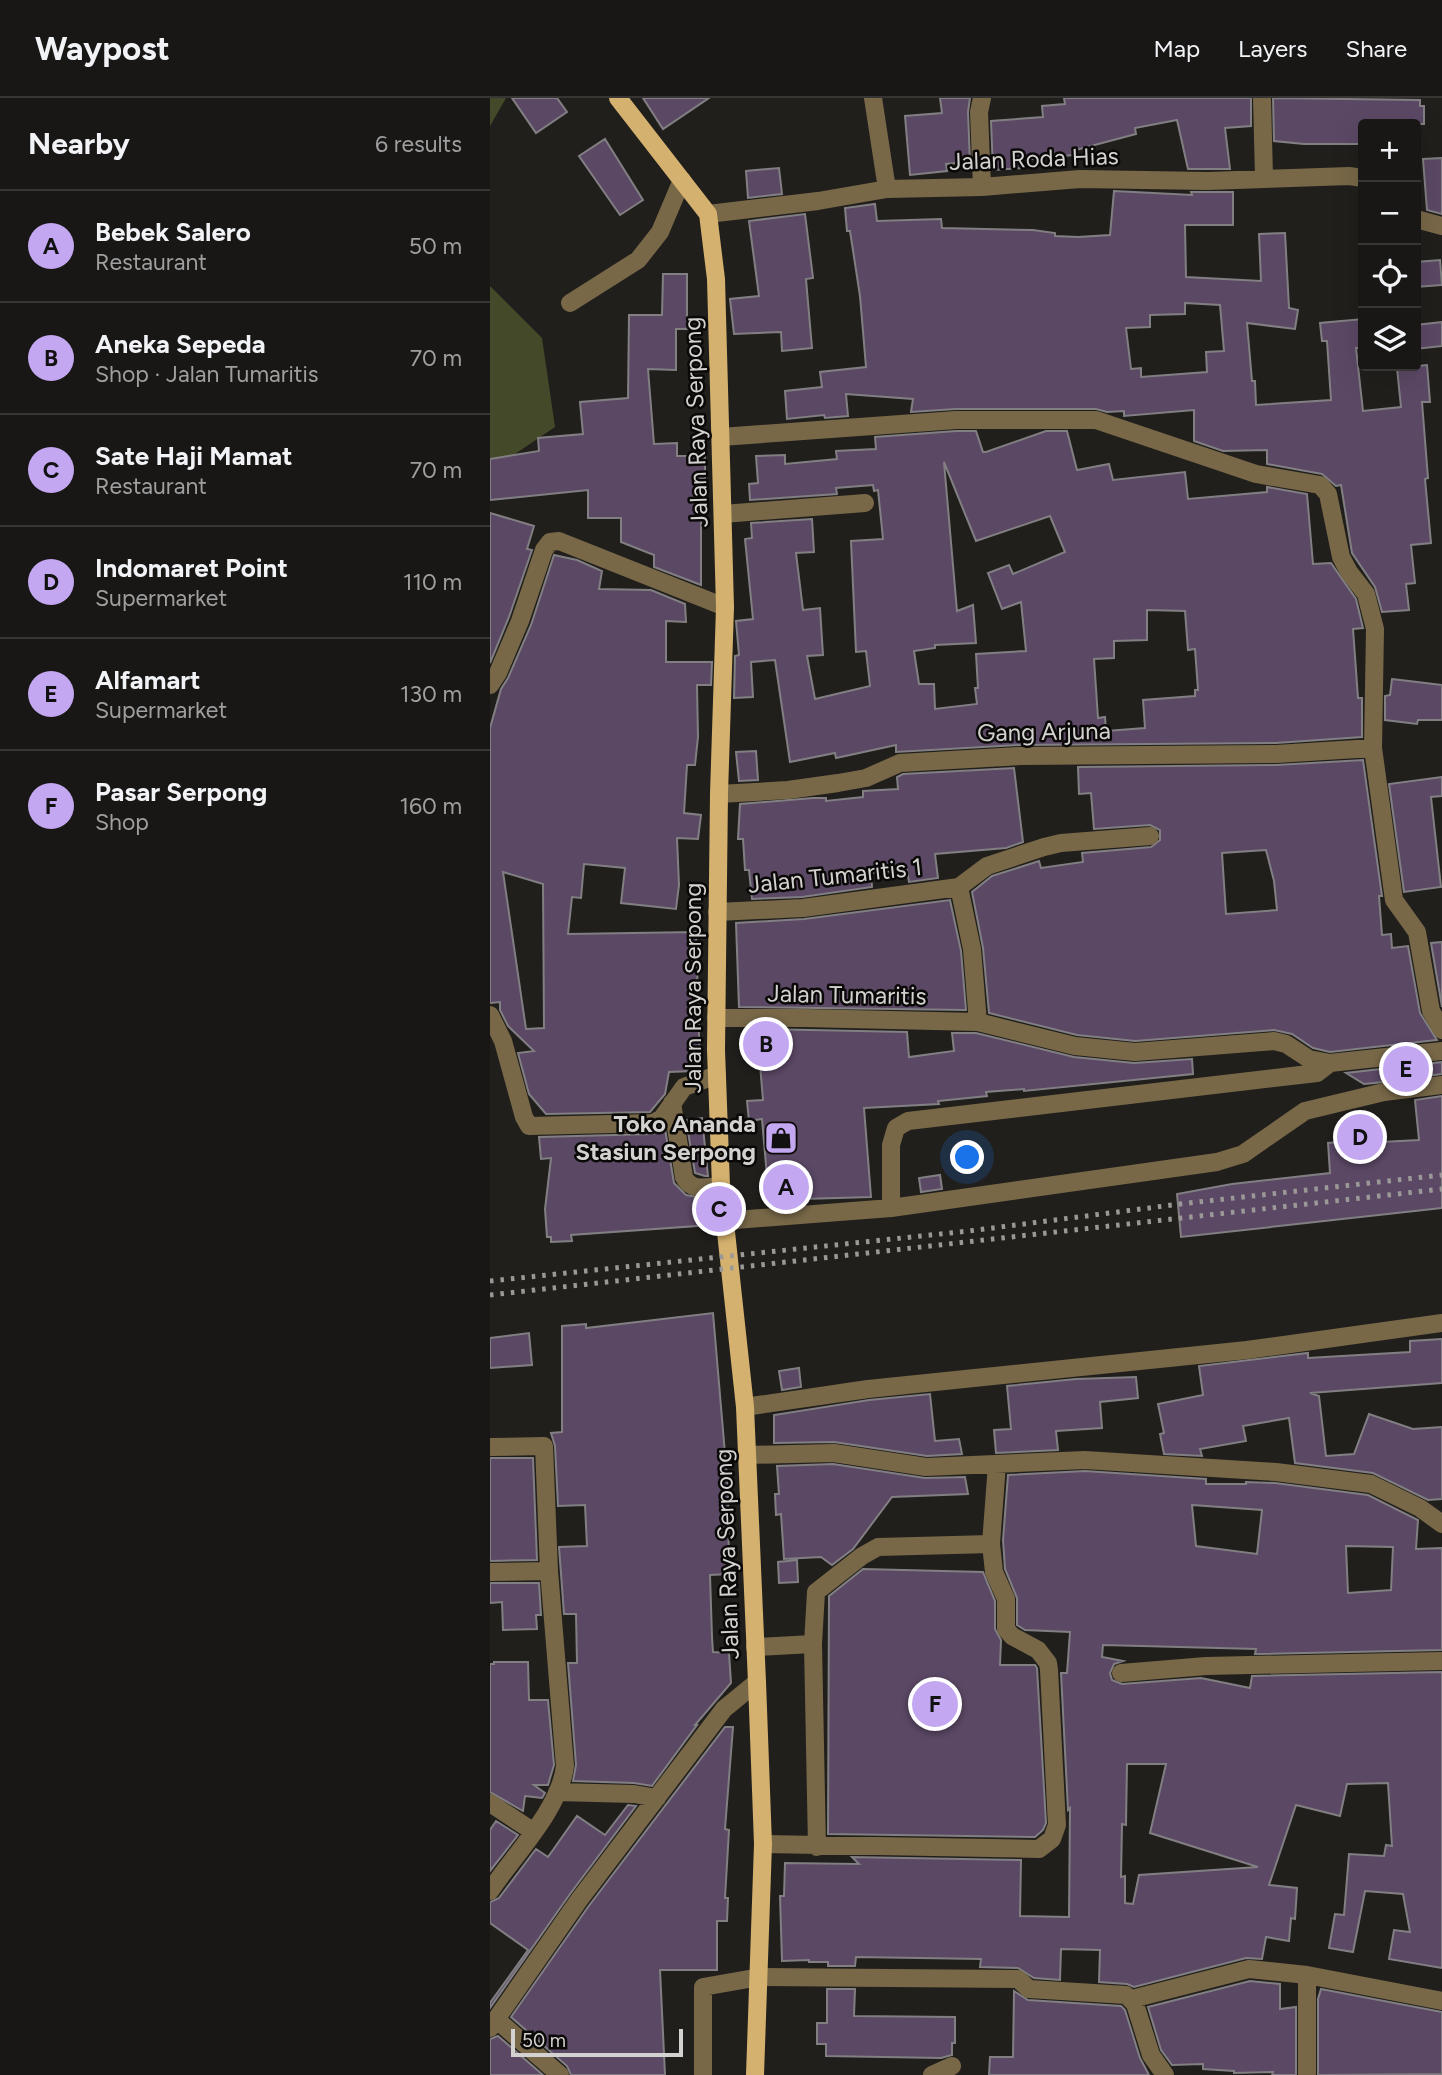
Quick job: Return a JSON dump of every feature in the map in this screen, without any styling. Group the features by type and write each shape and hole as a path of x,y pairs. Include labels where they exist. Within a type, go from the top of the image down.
{"main road":[{"path":"618,98 708,214"},
{"name":"Jalan Raya Serpong","path":"708,214 716,279 725,607 719,794 717,1075 723,1221 745,1407 763,1844 755,2075"}],"street":[{"path":"873,98 887,189"},
{"path":"982,98 979,111 982,187"},
{"path":"1262,98 1264,177"},
{"name":"Jalan Roda Hias","path":"708,214 818,201 887,189 982,187 1080,178 1208,181 1264,177 1358,177"},
{"path":"570,303 638,260 660,232 682,180"},
{"path":"1421,220 1442,226"},
{"path":"721,437 956,420 1096,420 1256,474 1323,486 1328,494 1341,557 1366,594 1375,629 1373,747 1394,900 1417,932 1431,1011 1442,1030"},
{"path":"723,514 865,503"},
{"path":"490,684 498,673 520,621 544,550 550,542 559,541 725,607"},
{"name":"Gang Arjuna","path":"719,794 788,790 838,783 866,778 900,763 1020,756 1276,754 1373,747"},
{"path":"978,1022 972,949 959,887 987,866 1044,847 1080,841 1150,836"},
{"name":"Jalan Tumaritis 1","path":"717,912 803,908 959,887"},
{"path":"490,1016 503,1041 524,1117 529,1126 653,1123 662,1118 689,1083 717,1075"},
{"name":"Jalan Tumaritis","path":"716,1018 978,1022 1075,1046 1135,1052 1279,1042 1309,1059 1330,1063"},
{"path":"891,1208 891,1145 896,1128 908,1121 1317,1073 1330,1063 1442,1051"},
{"path":"723,1221 891,1208 1217,1162 1242,1154 1305,1111 1384,1092 1442,1085"},
{"path":"672,1103 687,1183 692,1187 721,1186"},
{"path":"745,1407 869,1389 1247,1350 1442,1323"},
{"path":"490,1447 544,1446 549,1571 565,1766 558,1792 534,1832 490,1891"},
{"path":"747,1455 834,1452 926,1467 1085,1461 1276,1472 1357,1481 1389,1491 1420,1507 1442,1524"},
{"path":"763,1844 1039,1849 1055,1834 1057,1825 1048,1663 1038,1650 1012,1636 1006,1629 1006,1599 994,1572 992,1544 997,1464"},
{"path":"817,1847 813,1644 816,1592 862,1556 878,1547 992,1544"},
{"path":"490,1572 549,1571"},
{"path":"755,1647 813,1644"},
{"path":"1121,1674 1206,1666 1442,1661"},
{"path":"560,2075 493,2024 579,1900 724,1709 757,1682"},
{"path":"558,1792 634,1794 657,1798"},
{"path":"490,1802 534,1832"},
{"path":"1132,1999 1248,1969 1307,1975 1442,2001"},
{"path":"1307,1975 1307,2075"},
{"path":"703,2075 704,1987 760,1977 1018,1979 1030,1989 1126,1995 1132,1999 1151,2055 1165,2075"},
{"path":"932,2075 952,2066"}],"green space":[{"path":"490,98 506,98 490,126"},
{"path":"490,286 542,338 555,427 490,471"}],"building":[{"path":"512,98 557,98 567,112 536,133"},
{"path":"643,98 709,98 663,129"},
{"path":"940,98 970,98 970,162 946,164 947,171 910,175 905,116 942,113"},
{"path":"1064,98 1251,98 1251,126 1225,128 1230,169 1188,169 1177,120 1135,128 1136,134 1072,151 1073,155 1021,160 1022,168 993,170 991,121 1043,117 1042,106 1065,104"},
{"path":"1273,98 1420,100 1420,106 1424,106 1424,124 1421,124 1421,119 1358,119 1358,144 1274,141"},
{"path":"605,139 643,200 620,215 579,156"},
{"path":"1442,158 1442,214 1427,210 1423,159"},
{"path":"779,168 782,194 748,198 746,171"},
{"path":"1114,191 1192,195 1191,192 1233,192 1233,225 1185,225 1186,277 1261,281 1259,234 1285,233 1289,308 1298,310 1295,329 1247,323 1256,405 1331,400 1327,341 1322,341 1320,323 1358,319 1356,348 1363,411 1401,407 1397,371 1421,371 1421,366 1427,365 1430,402 1422,402 1431,543 1411,545 1415,583 1406,584 1409,610 1382,612 1375,587 1352,553 1341,485 1336,486 1322,474 1267,464 1267,450 1223,451 1194,441 1194,410 1124,416 1124,411 1107,412 1096,409 956,409 911,412 913,399 846,394 848,416 825,418 824,415 787,419 785,391 822,387 820,372 866,367 860,296 845,208 875,204 877,221 941,219 942,228 1033,230 1055,233 1055,236 1110,235","holes":["1185,303 1220,305 1224,351 1206,352 1207,372 1141,377 1141,368 1131,369 1126,328 1150,327 1150,315 1185,314"]},
{"path":"805,214 813,278 806,279 812,348 782,351 781,332 734,334 730,299 759,296 749,221"},
{"path":"1440,260 1442,285 1421,287 1421,262"},
{"path":"663,274 687,274 687,329 676,329 676,370 648,369 654,444 677,443 677,456 705,456 705,479 701,479 701,585 654,567 654,555 621,542 621,518 588,518 588,490 490,500 490,459 539,451 538,438 583,434 580,402 628,398 629,315 662,315"},
{"path":"1442,322 1442,346 1421,348 1421,324"},
{"path":"976,431 983,452 986,452 1046,431 1067,431 1077,470 1109,464 1113,480 1185,472 1188,499 1267,492 1267,487 1307,494 1313,564 1331,563 1356,599 1363,628 1353,629 1358,698 1362,698 1362,737 1276,743 1020,745 896,752 896,745 836,758 835,753 790,762 775,660 751,662 753,697 734,698 735,656 739,655 736,621 753,619 745,539 752,538 751,523 812,519 814,552 796,553 803,610 820,608 823,655 807,656 815,699 870,686 866,651 856,652 851,541 883,539 878,490 874,491 873,485 836,488 837,494 750,500 749,484 758,483 756,456 785,455 785,464 837,459 836,451 876,449 875,437","holes":["944,462 976,541 1050,516 1065,552 1013,574 1009,565 988,573 1002,609 1021,602 1026,651 976,654 977,704 935,709 934,684 919,684 914,651 935,648 935,645 976,643 973,605 957,611","1147,610 1185,611 1188,650 1195,649 1198,690 1195,690 1195,696 1143,700 1145,728 1106,731 1105,717 1098,718 1094,659 1114,658 1114,641 1147,640"]},
{"path":"490,513 534,526 527,549 532,550 490,663"},
{"path":"554,555 577,560 602,571 599,589 651,590 685,604 686,622 666,621 666,662 712,662 711,685 697,685 698,737 695,765 687,765 684,813 701,815 698,839 677,838 679,885 676,909 621,903 625,868 584,864 581,898 572,897 568,934 696,932 700,1069 669,1072 665,1094 650,1112 546,1114 529,1094 518,1053 534,1051 508,1026 500,1010 500,1002 490,1003 490,728 501,689 531,625","holes":["503,872 543,884 544,1028 526,1029"]},
{"path":"1392,679 1442,685 1442,720 1418,720 1417,724 1385,720 1385,696 1390,695"},
{"path":"756,751 758,780 739,781 736,752"},
{"path":"1363,760 1382,896 1379,896 1382,935 1391,934 1392,948 1408,946 1420,1013 1437,1040 1330,1052 1313,1048 1292,1034 1274,1030 1135,1041 1077,1035 989,1013 983,948 972,892 992,876 1039,861 1041,868 1083,862 1082,853 1151,847 1160,840 1160,830 1150,825 1094,829 1091,793 1079,794 1078,767 1276,765","holes":["1266,850 1274,881 1277,910 1226,914 1222,853"]},
{"path":"1014,768 1023,842 1006,848 935,854 938,878 909,882 907,870 871,873 872,887 802,897 752,899 749,870 745,870 743,839 738,839 740,804 863,797 863,791 898,789 897,777 903,774"},
{"path":"1442,777 1442,796 1431,797 1441,887 1404,892 1389,784"},
{"path":"950,900 961,951 966,1010 739,1007 736,923 804,919"},
{"path":"1442,942 1442,1007 1431,943"},
{"path":"757,1029 907,1032 909,1057 954,1051 952,1033 976,1033 1074,1057 1134,1063 1192,1059 1193,1074 1024,1091 986,1092 987,1096 938,1101 939,1104 864,1108 871,1197 769,1200 762,1119 749,1121 747,1101 763,1100"},
{"path":"1442,1062 1442,1074 1375,1083 1364,1084 1346,1073"},
{"path":"1442,1096 1442,1208 1181,1237 1177,1194 1232,1184 1330,1173 1328,1143 1340,1142 1339,1131 1380,1128 1381,1142 1419,1140 1415,1100"},
{"path":"702,1118 708,1176 695,1173 686,1120"},
{"path":"665,1129 674,1183 686,1195 710,1199 711,1225 571,1235 572,1241 551,1242 551,1237 547,1237 545,1209 551,1158 541,1159 539,1137 653,1134"},
{"path":"940,1175 942,1189 921,1192 919,1178"},
{"path":"713,1313 728,1489 729,1574 710,1575 712,1637 713,1652 729,1653 731,1683 695,1725 652,1786 573,1781 576,1765 568,1663 577,1663 576,1614 564,1614 559,1547 587,1546 585,1505 558,1506 555,1446 551,1433 562,1432 562,1326 586,1324 586,1328"},
{"path":"529,1333 532,1365 490,1368 490,1338"},
{"path":"1442,1339 1442,1383 1310,1393 1319,1396 1326,1456 1354,1454 1369,1414 1413,1429 1442,1427 1442,1499 1428,1500 1373,1473 1295,1463 1289,1418 1243,1426 1246,1441 1200,1449 1202,1456 1164,1454 1160,1434 1164,1433 1158,1404 1203,1395 1199,1366 1308,1353 1308,1358 1410,1352 1410,1341"},
{"path":"799,1368 801,1387 782,1390 779,1371"},
{"path":"1136,1377 1138,1398 1100,1402 1102,1428 1056,1431 1058,1450 996,1453 994,1430 1011,1429 1007,1386 1076,1379"},
{"path":"930,1394 935,1441 959,1439 962,1454 927,1456 834,1442 774,1443 774,1415 869,1400"},
{"path":"490,1458 533,1458 537,1560 490,1561"},
{"path":"833,1464 925,1478 965,1477 968,1494 892,1497 853,1549 832,1565 821,1557 784,1559 781,1514 776,1515 775,1494 779,1494 777,1466"},
{"path":"1085,1471 1206,1479 1206,1484 1275,1483 1368,1495 1418,1520 1416,1549 1442,1548 1442,1650 1255,1654 1256,1649 1103,1645 1102,1657 1123,1661 1114,1664 1110,1673 1112,1680 1122,1684 1201,1678 1250,1688 1252,1676 1442,1672 1442,1968 1389,1959 1394,1930 1410,1932 1403,1894 1365,1891 1353,1952 1329,1948 1335,1914 1344,1915 1349,1854 1384,1856 1386,1845 1392,1846 1388,1783 1347,1784 1340,1816 1296,1805 1269,1885 1297,1888 1295,1919 1291,1918 1289,1941 1266,1937 1262,1959 1246,1958 1134,1987 1099,1982 1100,1950 1061,1949 1060,1980 1034,1978 1018,1968 980,1967 981,1959 856,1957 855,1966 828,1966 828,1962 809,1960 782,1961 780,1896 784,1896 785,1863 859,1864 852,1857 1021,1860 1020,1916 1069,1917 1070,1808 1068,1810 1061,1673 1067,1673 1070,1632 1025,1630 1017,1625 1017,1598 1005,1569 1003,1540 1008,1475","holes":["1192,1505 1262,1510 1257,1554 1196,1546","1346,1546 1393,1547 1391,1590 1348,1593","1127,1764 1166,1764 1150,1833 1258,1867 1139,1875 1133,1904 1125,1903 1125,1876 1121,1877 1122,1824 1126,1825"]},
{"path":"797,1560 798,1582 779,1583 778,1562"},
{"path":"863,1569 983,1572 995,1601 995,1629 1001,1640 1000,1665 1035,1665 1037,1668 1046,1823 1035,1837 828,1834 829,1596"},
{"path":"490,1583 539,1583 541,1615 536,1615 537,1629 503,1630 502,1602 490,1603"},
{"path":"528,1662 529,1700 548,1700 554,1765 548,1785 534,1785 545,1793 542,1798 525,1796 523,1811 490,1792 490,1664"},
{"path":"725,1727 733,1727 725,1829 729,1830 725,1898 728,1898 727,1921 717,1921 717,1970 660,1970 665,2075 571,2075 567,2066 511,2017 588,1907"},
{"path":"628,1805 636,1806 490,2008 490,2003 528,1950 490,1923 490,1902 499,1898 536,1849 548,1857 577,1816 605,1835"},
{"path":"496,1821 518,1835 490,1871 490,1830"},
{"path":"1250,1981 1280,1984 1280,2009 1296,2007 1296,2075 1272,2075 1273,2072 1234,2073 1203,2069 1203,2064 1172,2065 1161,2050 1148,2007"},
{"path":"827,1989 855,1989 854,2016 955,2017 952,2055 941,2058 826,2056 826,2044 817,2044 817,2023 827,2023"},
{"path":"1321,1989 1442,2012 1442,2074 1318,2075 1318,1999"},
{"path":"1014,1991 1028,2000 1121,2006 1125,2010 1140,2058 1149,2075 989,2075 990,2057 1013,2057"},
{"path":"498,2036 543,2075 490,2075 490,2039"}],"railway":[{"path":"490,1281 969,1231 1442,1175"},
{"path":"490,1295 1442,1189"}],"place":[{"name":"Aneka Sepeda","path":"766,1044"},
{"name":"Alfamart","path":"1406,1069"},
{"name":"Indomaret Point","path":"1360,1137"},
{"name":"Toko Ananda Stasiun Serpong","path":"781,1138"},
{"name":"Bebek Salero","path":"786,1187"},
{"name":"Sate Haji Mamat","path":"719,1209"},
{"name":"Pasar Serpong","path":"935,1704"}]}
